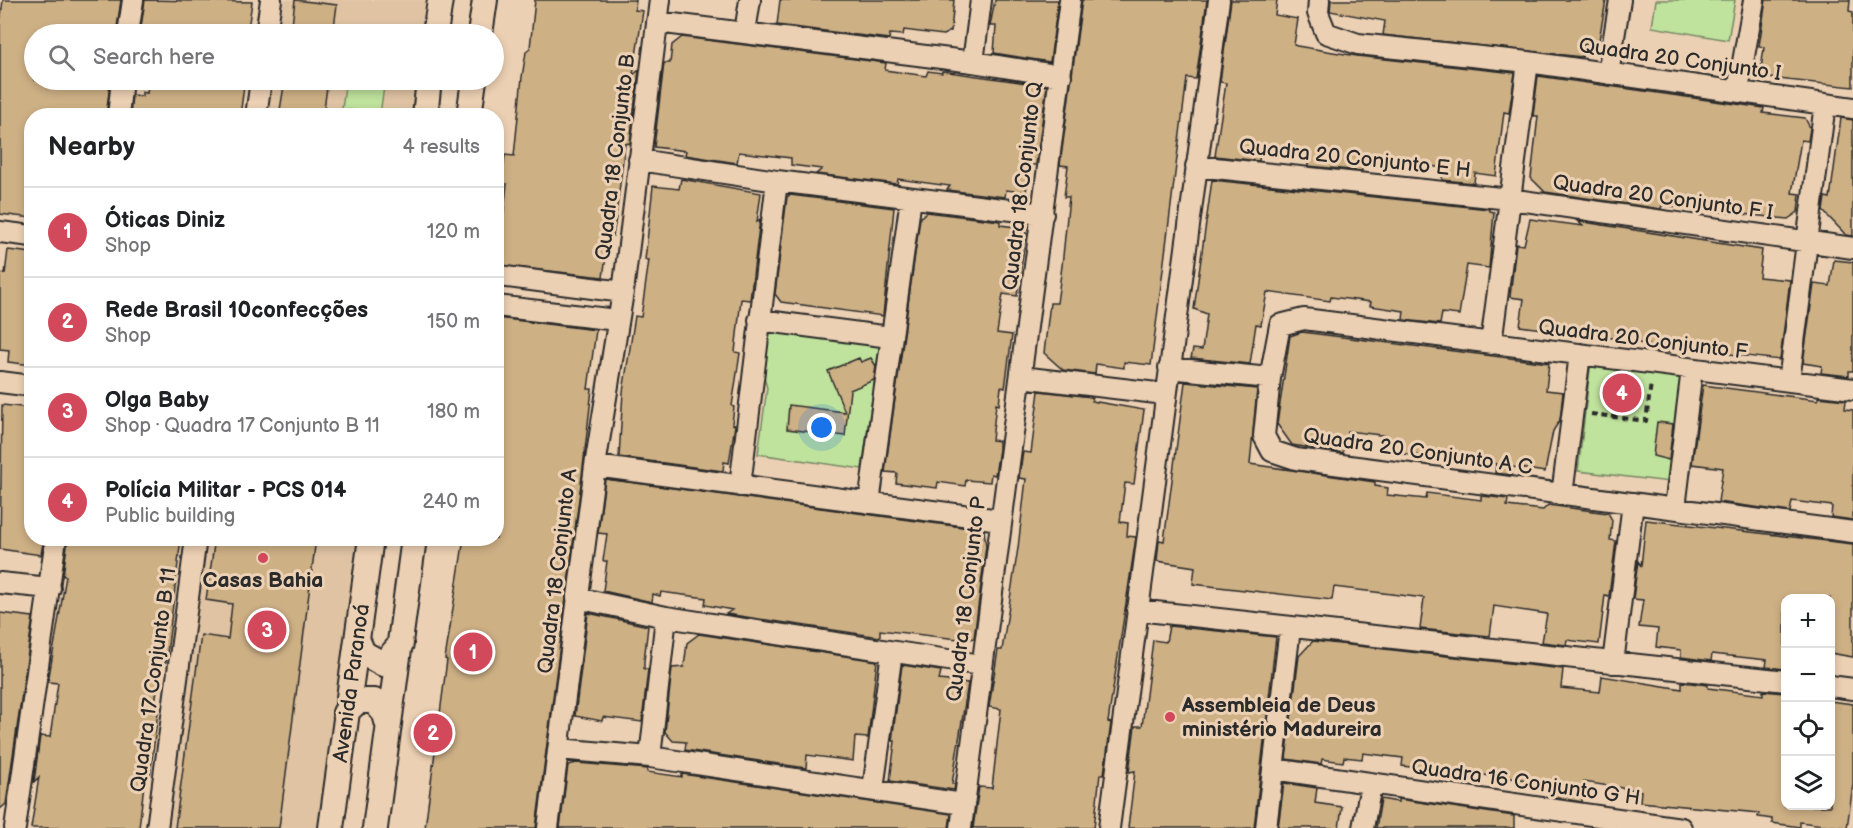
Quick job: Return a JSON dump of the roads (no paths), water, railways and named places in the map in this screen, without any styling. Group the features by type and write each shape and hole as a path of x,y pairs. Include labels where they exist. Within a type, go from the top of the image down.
{"street":[{"path":"129,24 133,0"},
{"path":"267,24 271,0"},
{"path":"436,24 440,0"},
{"path":"481,24 485,0"},
{"name":"Quadra 18 Conjunto B","path":"617,320 660,0"},
{"path":"745,32 750,0"},
{"path":"973,62 981,0"},
{"name":"Quadra 18 Conjunto Q","path":"1021,378 1070,0"},
{"path":"1109,828 1219,0"},
{"name":"Quadra 20 Conjunto I","path":"1319,0 1318,13 1326,33 1358,44 1528,62 1853,108"},
{"path":"1608,74 1620,0"},
{"path":"1738,90 1754,0"},
{"path":"657,22 973,62 1061,76"},
{"path":"1491,344 1528,62"},
{"path":"119,108 121,90"},
{"path":"257,108 260,90"},
{"path":"426,108 428,90"},
{"path":"470,108 473,90"},
{"path":"1790,381 1825,104"},
{"path":"639,160 777,181 1043,214"},
{"name":"Quadra 20 Conjunto E H","path":"1196,166 1510,199"},
{"path":"740,486 777,181"},
{"path":"869,503 890,337 911,198"},
{"name":"Quadra 20 Conjunto F I","path":"1510,199 1853,248"},
{"path":"0,232 24,235"},
{"path":"504,277 622,292"},
{"path":"504,307 617,320"},
{"name":"Quadra 20 Conjunto F","path":"1270,378 1280,325 1304,319 1853,389"},
{"name":"Quadra 18 Conjunto A","path":"548,828 577,598 617,320"},
{"path":"759,320 890,337"},
{"path":"1562,495 1580,354"},
{"path":"1169,368 1270,378"},
{"path":"1675,507 1692,369"},
{"path":"1021,378 1165,394"},
{"name":"Quadra 18 Conjunto P","path":"961,828 1000,520 1021,378"},
{"name":"Quadra 20 Conjunto A C","path":"1270,378 1264,436 1272,451 1296,459 1853,532"},
{"path":"0,382 24,385"},
{"path":"595,466 1000,520"},
{"path":"1613,663 1633,503"},
{"path":"15,828 55,546"},
{"name":"Quadra 17 Conjunto B 11","path":"157,828 195,546"},
{"name":"Avenida Paranoá","path":"331,828 345,713 358,641 370,546"},
{"path":"375,828 413,546"},
{"path":"0,583 50,588"},
{"path":"577,598 666,617 981,664"},
{"path":"1137,610 1781,681"},
{"path":"650,757 666,617"},
{"path":"1266,828 1290,628"},
{"path":"358,641 363,653 383,664 401,644"},
{"path":"873,789 892,652"},
{"path":"1835,687 1853,689"},
{"path":"345,713 358,701 374,701 385,714 388,725"},
{"path":"558,749 650,757 963,804"},
{"name":"Quadra 16 Conjunto G H","path":"1274,769 1677,828"},
{"path":"1363,828 1371,784"}],"place":[{"name":"Polícia Militar - PCS 014","path":"1622,393"},
{"name":"Casas Bahia","path":"263,558"},
{"name":"Olga Baby","path":"267,630"},
{"name":"Óticas Diniz","path":"473,652"},
{"name":"Assembleia de Deus ministério Madureira","path":"1170,717"},
{"name":"Rede Brasil 10confecções","path":"433,733"}]}
